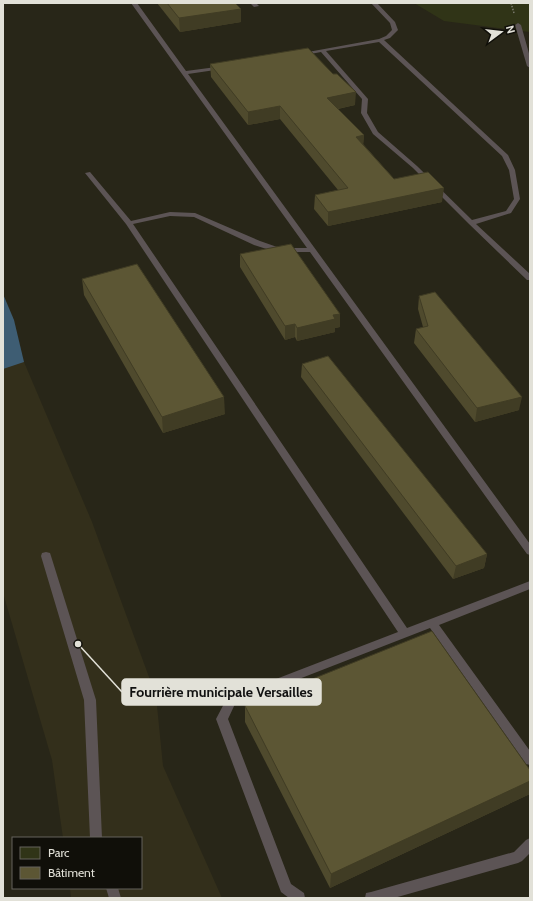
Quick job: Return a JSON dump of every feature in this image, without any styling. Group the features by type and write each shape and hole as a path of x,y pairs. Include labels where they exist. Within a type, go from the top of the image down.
{"lane":[{"path":"134,3 530,551"},
{"path":"292,55 380,40 388,37 395,30 393,23 374,3"},
{"path":"518,25 530,66"},
{"path":"521,39 530,39"},
{"path":"380,40 505,155 512,170 517,199 509,212 471,223"},
{"path":"322,50 365,99 364,112 375,133 415,167 471,223 530,278"},
{"path":"185,73 231,65"},
{"path":"88,173 129,223 405,633"},
{"path":"129,223 170,214 195,215 257,243 279,250 313,250"},
{"path":"46,556 90,700 96,837"},
{"path":"299,898 286,888 222,719 231,701 530,585"},
{"path":"432,623 530,760"},
{"path":"371,898 518,857 530,844"}],"shaded area":[{"path":"3,301 24,362 92,522 156,696 163,766 222,898 71,898 70,889 142,889 142,837 63,837 52,760 3,593"}],"green space":[{"path":"414,3 530,3 530,32 444,21"}],"water":[{"path":"3,294 14,320 24,362 3,369"}],"building":[{"path":"167,3 235,3 241,9 179,18"},
{"path":"308,48 333,74 337,74 356,92 327,98 364,135 356,137 394,179 428,172 444,188 328,212 315,195 348,188 280,106 248,112 210,64"},
{"path":"291,244 340,314 333,315 335,319 297,328 295,324 285,326 240,254"},
{"path":"137,264 224,397 162,417 82,279"},
{"path":"435,292 522,397 477,408 416,329 428,326 419,296"},
{"path":"328,356 487,554 456,566 302,364"},
{"path":"432,631 530,770 530,781 331,874 245,706"}],"place":[{"name":"Fourrière municipale Versailles","path":"78,644"}]}
